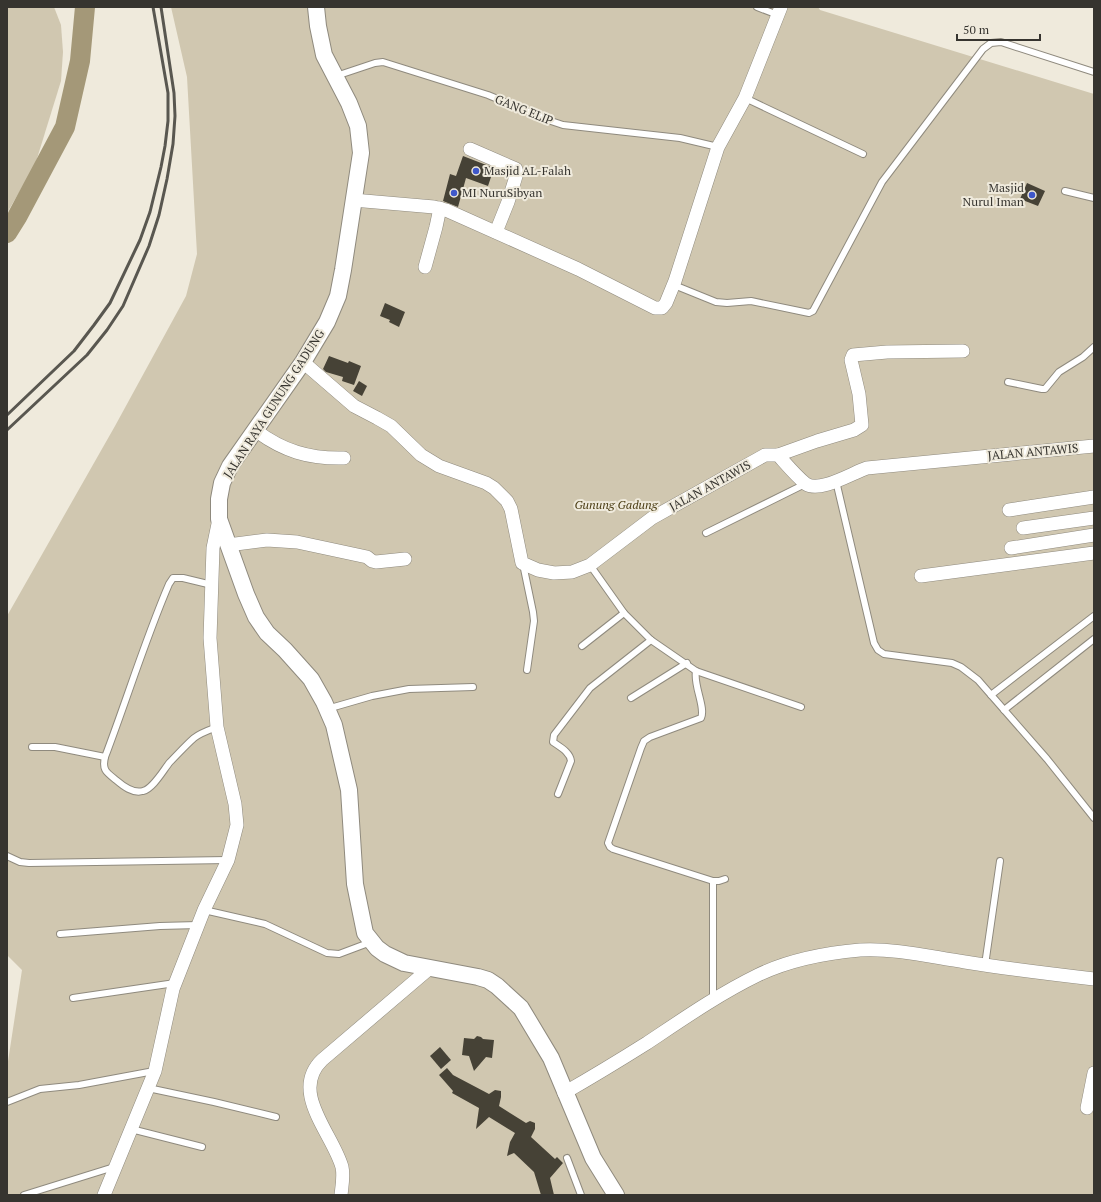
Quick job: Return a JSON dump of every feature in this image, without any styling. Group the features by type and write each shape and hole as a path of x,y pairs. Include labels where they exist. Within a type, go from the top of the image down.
{"street":[{"name":"JALAN RAYA GUNUNG GADUNG","path":"316,7 324,55 336,76 358,126 361,153 338,296 327,322 303,362 230,466 222,483 218,499 218,519 256,617 268,633 311,680 327,709 334,726 350,790 355,884 363,927 371,942 385,954 404,963 488,980 497,986 521,1008 550,1058 593,1158 616,1195"},
{"path":"353,200 440,208 578,269 655,308 660,309 663,307 674,285 718,147 745,98 780,11"},
{"path":"470,149 516,169 517,173 508,202 496,232"},
{"path":"425,267 440,208"},
{"name":"JALAN ANTAWIS","path":"522,562 538,570 554,573 572,572 590,565 652,518 765,456 778,455 854,430 862,425 859,394 851,360 853,355 887,352 962,351"},
{"path":"303,362 354,406 390,426 421,456 439,466 486,483 501,494 507,500 511,509 522,562"},
{"path":"255,430 269,441 293,451 317,458 344,458"},
{"name":"JALAN ANTAWIS","path":"806,484 818,486 836,481 859,470 875,467 1094,446"},
{"path":"778,455 806,484"},
{"path":"1009,510 1094,497"},
{"path":"1023,528 1094,518"},
{"path":"104,1195 155,1071 175,983 204,910 228,860 237,825 235,804 216,727 210,638 213,548 218,519"},
{"path":"1010,548 1094,535"},
{"path":"228,545 267,540 297,542 367,557 376,562 405,559"},
{"path":"921,576 1094,553"},
{"path":"564,1093 626,1057 713,1000 758,975 781,966 804,960 861,950 891,951 1094,979"},
{"path":"341,1195 343,1182 342,1169 338,1156 313,1107 310,1090 312,1075 316,1065 430,968"},
{"path":"1087,1108 1094,1073"}],"lane":[{"path":"758,7 780,11"},
{"path":"674,285 721,303 751,301 809,313 813,311 882,182 983,49 991,43 1002,42 1094,72"},
{"name":"GANG ELIP","path":"336,76 383,62 488,95 563,125 680,138 718,147"},
{"path":"745,98 863,154"},
{"path":"1065,191 1094,198"},
{"path":"1008,382 1044,389 1059,372 1083,357 1094,347"},
{"path":"836,481 874,643 878,650 884,654 943,661 957,665 969,672 1047,759 1094,818"},
{"path":"706,533 806,484"},
{"path":"522,562 534,621 527,670"},
{"path":"590,565 624,613 652,640 696,671 801,707"},
{"path":"212,585 183,578 174,578 169,584 147,638 103,766 117,781 135,792 143,791 150,787 169,763 196,736 216,727"},
{"path":"582,646 624,613"},
{"path":"991,695 1094,616"},
{"path":"1004,710 1094,639"},
{"path":"558,794 571,761 569,754 553,742 554,735 590,688 652,640"},
{"path":"631,698 687,664"},
{"path":"696,671 696,682 703,715 701,718 650,736 644,741 608,843 613,849 713,881 725,879"},
{"path":"327,709 372,696 408,689 473,687"},
{"path":"32,747 55,747 105,757"},
{"path":"7,856 24,863 228,860"},
{"path":"985,965 1000,861"},
{"path":"713,881 713,1000"},
{"path":"204,910 265,924 327,953 339,954 371,942"},
{"path":"60,934 160,926 198,925"},
{"path":"73,998 175,983"},
{"path":"7,1102 40,1089 79,1085 155,1071"},
{"path":"148,1088 276,1117"},
{"path":"131,1129 202,1147"},
{"path":"566,1158 581,1195"},
{"path":"24,1195 116,1166"}],"green space":[{"path":"7,7 54,7 61,25 63,52 61,81 35,165 7,213"},
{"name":"Gunung Gadung","path":"171,7 818,7 820,10 1094,94 1094,1195 7,1195 7,1068 22,970 7,955 7,616 115,426 186,296 197,254 187,77"}],"building":[{"path":"463,156 494,168 488,186 466,178 458,207 443,201 450,174 456,176"},
{"name":"Masjid Nurul Iman","path":"1027,183 1045,191 1038,206 1020,199"},
{"path":"385,303 405,312 399,327 389,322 390,320 380,316"},
{"path":"329,356 361,366 354,385 342,381 343,377 326,372 323,369"},
{"path":"359,381 367,386 362,396 353,391"},
{"path":"477,1036 483,1039 494,1040 492,1058 486,1057 474,1071 469,1056 462,1055 464,1038 474,1039"},
{"path":"440,1047 451,1060 441,1069 430,1056"},
{"path":"447,1068 453,1075 489,1094 495,1090 501,1091 499,1106 526,1123 530,1121 535,1123 535,1129 531,1137 555,1159 557,1157 563,1163 550,1178 554,1195 541,1195 534,1172 514,1153 507,1156 510,1142 515,1133 489,1117 476,1129 479,1108 452,1093 453,1091 439,1075"}],"waterway":[{"path":"7,233 65,127 80,61 85,7"}],"railway":[{"path":"7,415 74,351 94,325 110,303 140,240 150,212 161,167 168,121 168,93 153,7"},
{"path":"7,430 87,355 107,330 123,306 149,246 159,215 167,179 173,144 175,116 174,93 161,7"}],"place":[{"name":"Masjid AL-Falah","path":"476,171"},
{"name":"MI NuruSibyan","path":"454,193"},
{"name":"Masjid Nurul Iman","path":"1032,195"}]}
